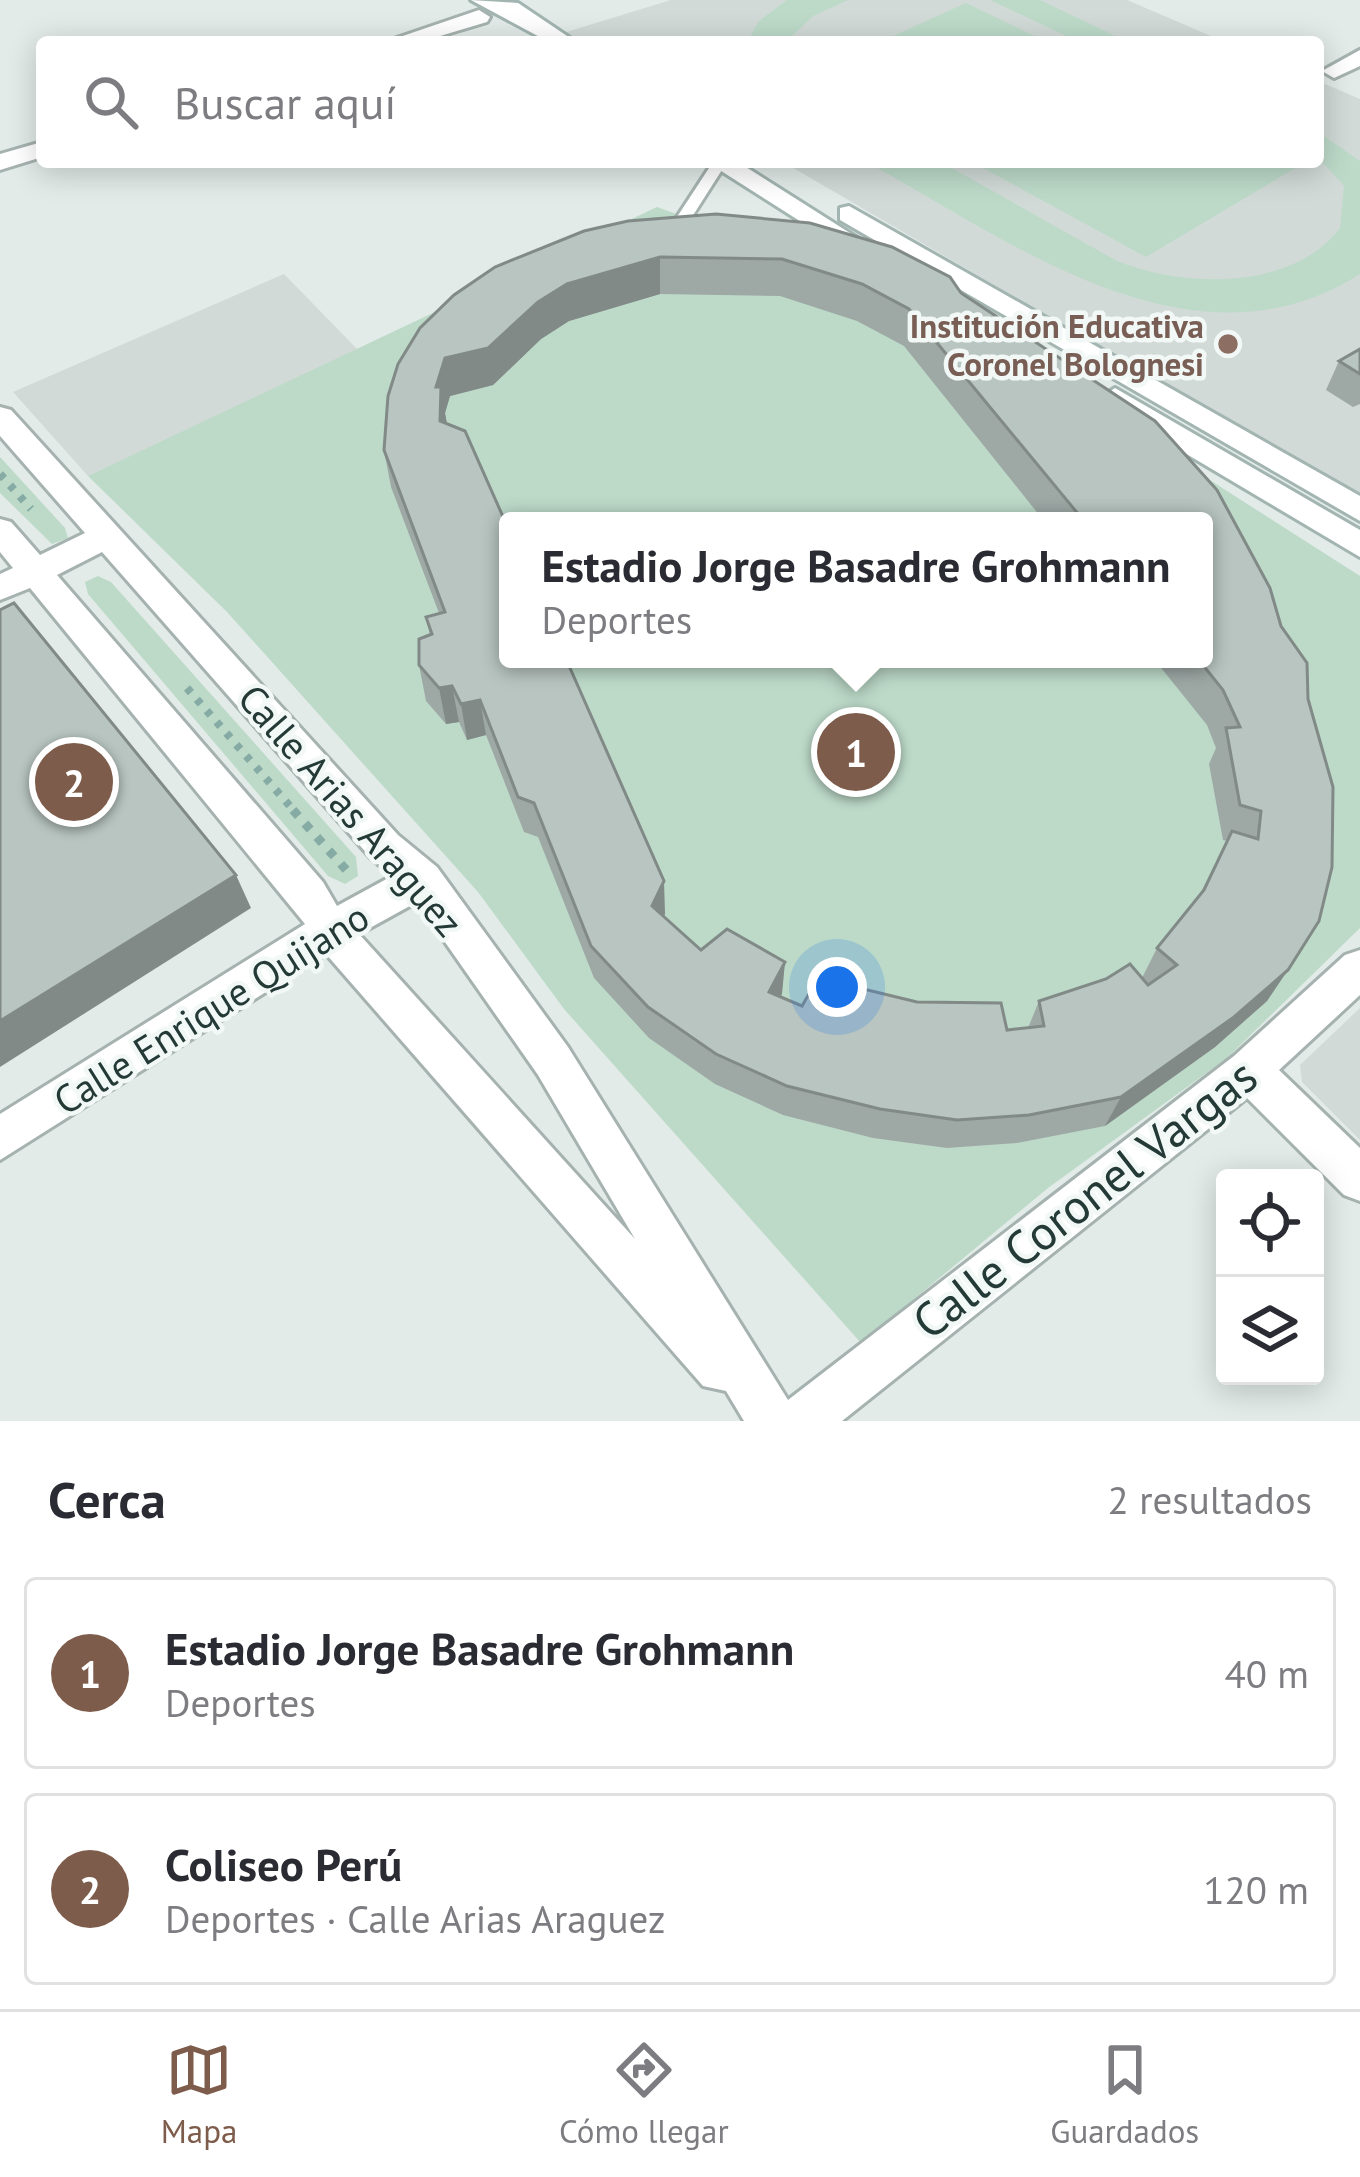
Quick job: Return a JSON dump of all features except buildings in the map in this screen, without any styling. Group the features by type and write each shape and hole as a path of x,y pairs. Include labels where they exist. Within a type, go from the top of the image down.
{"street":[{"path":"409,36 475,6 510,8 538,0"},
{"path":"475,6 513,36"},
{"path":"510,8 555,36"},
{"path":"1334,71 1360,57"},
{"path":"0,162 36,151"},
{"path":"731,168 1360,545"},
{"path":"774,168 1360,510"},
{"name":"Calle Arias Araguez","path":"0,417 384,846 423,879 553,1061 769,1421"},
{"name":"Calle Arias Araguez","path":"0,530 17,579 309,894 330,930 769,1421"},
{"path":"17,579 108,536"},
{"name":"Calle Enrique Quijano","path":"0,1139 330,930 423,879"},
{"name":"Calle Coronel Vargas","path":"802,1421 1249,1070 1360,968"},
{"path":"1249,1070 1360,1179"}],"lane":[{"path":"685,218 717,168"}],"path":[{"path":"175,674 348,872"}],"shaded area":[{"path":"671,0 1127,0 1211,36 568,36 563,33"},
{"name":"Institución Educativa Coronel Bolognesi","path":"1324,84 1360,99 1360,498 793,168 1324,168"},
{"path":"284,274 359,351 88,476 13,392"},
{"path":"1360,1008 1360,1140 1302,1082 1300,1065"}],"green space":[{"path":"787,0 848,0 813,16 792,36 750,36 759,21"},
{"path":"990,0 1040,0 1115,36 1066,36"},
{"path":"966,3 1035,36 893,36"},
{"path":"1324,136 1360,161 1360,274 1297,303 1233,312 1169,306 1105,288 1042,261 877,168 952,168 1117,261 1204,279 1266,273 1319,249 1340,228 1344,186 1324,164"},
{"path":"983,168 1295,168 1146,257"},
{"path":"657,207 947,312 1360,576 1360,928 1227,1058 1048,1188 861,1343 564,1009 478,892 227,612 88,476"},
{"path":"0,457 65,528 68,538 52,544 0,493"},
{"path":"98,576 111,582 356,857 358,876 345,884 328,876 88,594 85,582"}],"place":[{"name":"Institución Educativa Coronel Bolognesi","path":"1228,344"},
{"name":"Estadio Jorge Basadre Grohmann","path":"856,752"},
{"name":"Coliseo Perú","path":"74,782"}]}
